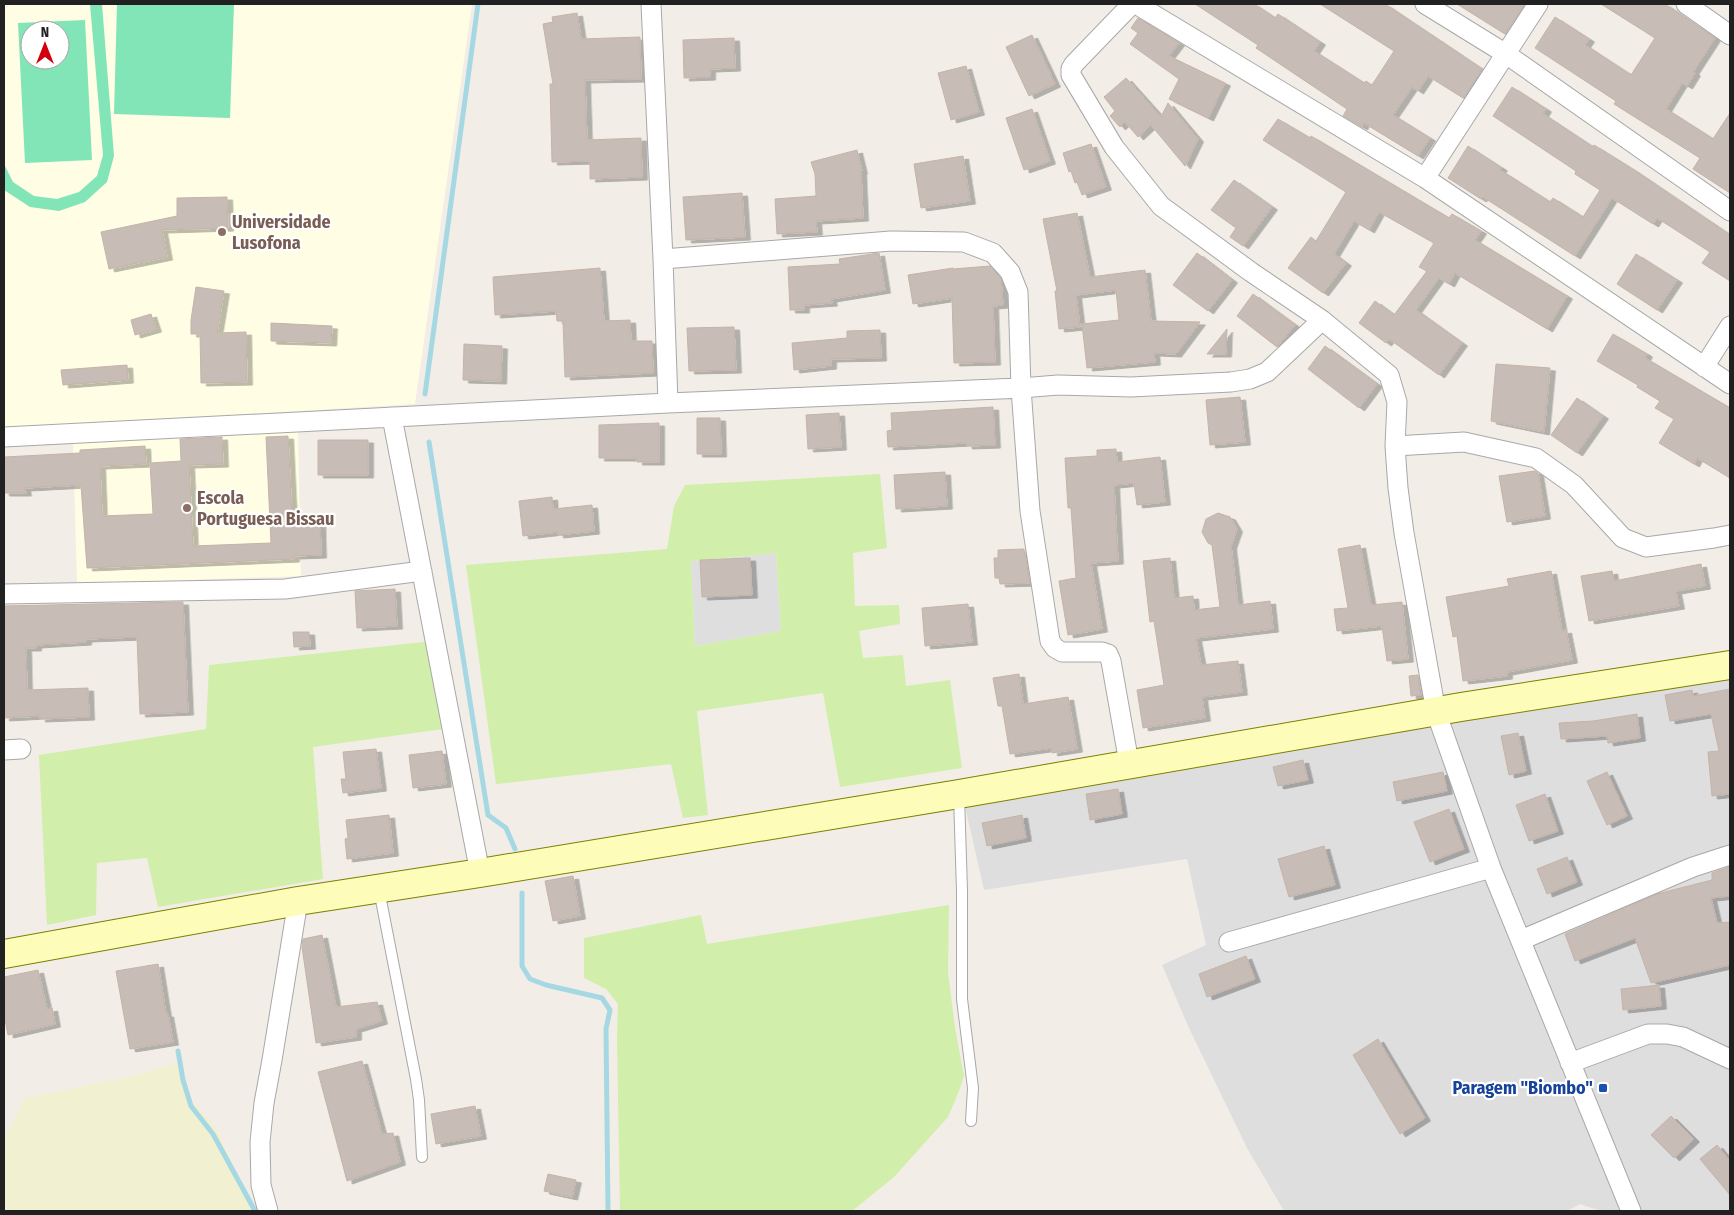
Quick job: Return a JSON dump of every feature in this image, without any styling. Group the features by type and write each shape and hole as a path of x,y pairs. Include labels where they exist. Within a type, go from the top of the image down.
{"main road":[{"path":"4,954 298,901 959,794 1129,763 1436,712 1730,666"}],"street":[{"path":"651,4 664,259 668,403"},
{"path":"1132,4 1071,69 1071,75 1114,147 1161,206 1251,272 1322,320 1389,375 1397,402 1395,446 1404,533 1436,712 1492,868 1631,1211"},
{"path":"1136,4 1425,178 1730,384"},
{"path":"1425,4 1506,54 1730,211"},
{"path":"1425,178 1538,4"},
{"path":"1686,4 1730,35"},
{"path":"664,259 891,241 964,242 993,253 1010,272 1018,292 1021,388 1030,511 1050,641 1055,648 1062,652 1102,652 1108,654 1111,660 1129,763"},
{"path":"4,437 1058,385 1131,387 1231,382 1250,379 1267,372 1322,320"},
{"path":"1704,366 1730,326"},
{"path":"392,417 480,873"},
{"path":"1395,446 1464,442 1536,458 1574,485 1623,538 1646,547 1730,535"},
{"path":"4,594 285,589 422,571"},
{"path":"1521,940 1693,867 1730,854"},
{"path":"1229,942 1492,868"},
{"path":"268,1211 261,1176 260,1142 264,1104 298,901"},
{"path":"1570,1063 1648,1034 1667,1034 1683,1037 1730,1059"}],"lane":[{"path":"959,794 962,891 962,999 973,1088 972,1121"},
{"path":"379,889 416,1079 422,1157"}],"shaded area":[{"name":"Universidade Lusofona","path":"4,4 472,4 415,404 72,425 4,427"},
{"name":"Escola Portuguesa Bissau","path":"298,429 301,576 77,584 73,440"},
{"path":"776,553 781,631 695,646 691,561"},
{"path":"1730,664 1730,1211 1601,1211 1580,1204 1567,1211 1284,1211 1247,1148 1188,1026 1162,965 1206,945 1187,859 984,890 964,802"}],"green space":[{"path":"90,4 102,4 114,156 107,182 85,202 59,211 30,207 4,190 4,164 13,182 34,196 57,199 79,192 97,176 103,155"},
{"path":"117,4 234,4 230,118 114,114"},
{"path":"85,20 92,160 25,163 20,70 70,70 70,21"},
{"path":"18,23 20,23 20,63"},
{"path":"880,474 887,548 853,553 855,606 899,605 900,624 859,631 863,658 903,655 906,686 950,680 962,768 840,787 823,693 697,711 708,815 683,818 671,764 496,784 466,565 667,549 674,506 685,485","holes":["776,553 781,631 695,646 691,561"]},
{"path":"433,641 450,728 313,747 323,879 158,907 147,858 97,863 96,915 47,925 39,755 206,729 209,665"},
{"path":"949,905 948,972 955,1028 964,1076 948,1117 894,1177 852,1211 620,1211 618,1004 606,989 584,978 584,938 701,915 707,944"},
{"path":"179,1063 187,1095 217,1129 239,1178 258,1211 4,1211 4,1141 25,1098 125,1078"}],"building":[{"path":"1195,4 1254,4 1275,18 1278,14 1320,42 1314,51 1364,83 1366,81 1372,85 1394,51 1320,4 1385,4 1482,69 1463,98 1428,76 1418,91 1412,87 1393,115 1430,138 1418,156 1364,123 1362,127 1343,116 1347,109 1256,48 1258,45"},
{"path":"1457,4 1525,4 1505,34"},
{"path":"1601,4 1665,4 1715,38 1693,72 1695,73 1687,86 1682,83 1666,109 1713,139 1730,113 1730,193 1693,169 1700,158 1614,104 1616,101 1535,48 1555,17 1589,39 1585,45 1631,75 1655,38"},
{"path":"577,13 581,39 640,37 641,79 585,80 587,140 641,138 642,177 590,179 590,161 552,162 550,84 553,84 543,24 553,22 552,17"},
{"path":"1138,18 1179,43 1169,56 1225,83 1208,118 1169,99 1179,79 1130,44 1138,33 1131,28"},
{"path":"1032,35 1055,84 1029,96 1006,47"},
{"path":"734,38 735,68 710,69 710,77 684,78 683,40"},
{"path":"966,66 979,112 951,120 938,73"},
{"path":"1126,78 1161,117 1168,103 1198,139 1185,166 1151,125 1138,137 1125,122 1120,127 1110,116 1115,111 1104,97"},
{"path":"1512,87 1546,109 1543,114 1593,147 1594,145 1634,170 1730,235 1730,281 1702,263 1710,252 1657,218 1653,224 1612,198 1575,256 1483,197 1481,199 1448,178 1468,146 1502,168 1500,170 1550,202 1553,198 1583,217 1600,190 1575,174 1576,171 1493,116"},
{"path":"1032,109 1050,161 1024,170 1006,118"},
{"path":"1278,119 1310,138 1311,136 1449,218 1452,214 1481,231 1475,240 1567,296 1547,329 1455,273 1449,284 1439,278 1416,310 1462,343 1439,375 1389,339 1386,343 1359,323 1375,301 1394,315 1427,271 1419,267 1434,243 1379,212 1369,230 1354,221 1334,254 1346,263 1323,293 1288,268 1311,237 1316,241 1346,192 1263,140"},
{"path":"1091,144 1106,187 1082,195 1071,171 1069,172 1063,153"},
{"path":"857,150 862,171 863,218 816,221 817,232 777,234 775,199 816,196 815,174 811,162"},
{"path":"963,156 970,201 921,208 914,164"},
{"path":"1234,180 1272,207 1243,246 1230,237 1236,228 1211,210"},
{"path":"742,193 745,237 686,240 683,197"},
{"path":"227,197 228,228 162,230 167,257 109,269 101,232 177,216 177,198"},
{"path":"1077,213 1090,277 1145,270 1151,321 1200,322 1176,354 1154,353 1155,362 1087,368 1082,324 1119,320 1116,290 1076,295 1080,327 1059,329 1055,291 1057,291 1043,219"},
{"path":"879,253 885,290 831,299 832,303 804,305 804,310 790,310 788,267 840,264 839,259"},
{"path":"1197,253 1232,280 1208,311 1173,285"},
{"path":"1636,254 1677,280 1657,310 1617,284"},
{"path":"990,266 1001,279 1003,305 993,306 995,362 954,363 952,298 913,304 908,275 953,268"},
{"path":"600,268 604,321 630,320 631,341 652,341 653,373 565,377 563,321 557,321 556,311 495,315 493,277"},
{"path":"196,287 224,291 217,333 246,332 247,382 201,383 200,334 191,334"},
{"path":"1253,294 1295,325 1277,347 1237,316"},
{"path":"151,314 156,329 135,335 131,320"},
{"path":"271,323 332,326 331,343 271,341"},
{"path":"734,327 736,370 689,371 687,328"},
{"path":"1227,329 1226,354 1207,354"},
{"path":"880,330 881,358 831,359 831,366 794,370 792,343 847,338 847,331"},
{"path":"1613,334 1647,354 1645,358 1730,408 1730,478 1697,458 1694,464 1659,443 1674,419 1655,408 1660,401 1637,387 1638,385 1597,361"},
{"path":"464,344 502,346 501,381 463,380"},
{"path":"1325,346 1377,384 1359,408 1308,369"},
{"path":"1496,364 1550,368 1544,432 1491,421"},
{"path":"127,365 128,380 63,385 61,370"},
{"path":"1240,397 1245,442 1210,445 1206,400"},
{"path":"1577,398 1603,416 1577,453 1551,435"},
{"path":"993,407 995,445 967,446 966,443 888,447 887,431 892,430 891,413"},
{"path":"839,413 841,447 808,449 806,415"},
{"path":"697,418 720,418 721,454 697,454"},
{"path":"659,423 659,462 637,462 637,458 599,458 599,425"},
{"path":"288,436 292,519 320,518 321,555 294,556 294,559 87,568 81,485 25,488 26,493 4,493 4,457 80,453 80,450 145,446 146,464 100,466 102,516 153,514 150,463 181,461 180,439 222,437 223,464 189,465 193,546 271,543 266,437"},
{"path":"318,440 368,440 368,475 318,475"},
{"path":"1116,449 1117,462 1160,457 1165,502 1137,505 1134,483 1114,485 1118,561 1091,563 1102,629 1068,635 1059,581 1076,578 1071,508 1068,508 1065,458 1097,456 1097,450"},
{"path":"1535,471 1538,473 1545,516 1507,522 1499,476"},
{"path":"945,472 947,506 896,509 894,475"},
{"path":"552,497 553,509 592,505 594,531 558,535 558,532 523,536 519,501"},
{"path":"1218,513 1230,517 1237,529 1231,546 1238,605 1270,601 1273,629 1196,638 1201,665 1238,661 1242,692 1202,697 1205,718 1143,728 1137,690 1164,685 1154,621 1150,622 1143,561 1170,558 1174,598 1193,596 1194,610 1220,607 1212,545 1208,543 1202,532 1206,519"},
{"path":"1360,545 1371,605 1402,602 1408,659 1387,661 1382,626 1337,631 1334,609 1348,608 1338,549"},
{"path":"1024,549 1030,583 1000,584 999,578 995,578 994,558 998,558 998,550"},
{"path":"750,558 752,595 702,597 700,560"},
{"path":"1701,564 1705,586 1676,591 1679,606 1589,621 1581,576 1612,571 1614,581"},
{"path":"1551,571 1562,631 1566,630 1572,660 1507,672 1507,676 1463,681 1457,636 1453,637 1446,597 1509,586 1507,579"},
{"path":"395,589 397,626 357,628 355,591"},
{"path":"183,602 188,712 140,714 137,637 86,639 86,642 36,645 36,648 26,648 27,690 88,688 89,717 40,719 40,716 4,718 4,606"},
{"path":"968,604 972,642 925,646 922,608"},
{"path":"293,632 309,632 310,646 294,647"},
{"path":"1019,674 1023,704 1068,697 1077,749 1052,753 1052,748 1010,754 1002,706 998,706 993,678"},
{"path":"1418,675 1421,695 1411,696 1409,676"},
{"path":"1730,689 1730,794 1712,796 1708,752 1719,751 1711,714 1670,721 1665,695 1692,690 1693,696"},
{"path":"1637,714 1640,738 1608,743 1607,736 1561,739 1559,723 1593,721"},
{"path":"1518,733 1526,771 1509,775 1501,736"},
{"path":"376,749 381,788 343,793 341,779 346,779 343,752"},
{"path":"442,751 446,784 413,788 409,755"},
{"path":"1303,760 1308,780 1278,786 1273,767"},
{"path":"1443,772 1447,791 1397,801 1393,782"},
{"path":"1607,772 1627,816 1607,825 1587,781"},
{"path":"1118,789 1122,814 1090,820 1086,794"},
{"path":"1545,794 1558,831 1529,841 1516,805"},
{"path":"1449,809 1464,849 1430,862 1414,822"},
{"path":"389,815 393,853 347,859 345,839 348,838 346,820"},
{"path":"1022,815 1026,838 987,846 982,823"},
{"path":"1324,846 1335,885 1289,897 1278,859"},
{"path":"1567,857 1577,882 1547,894 1537,869"},
{"path":"1730,867 1730,896 1711,898 1717,923 1730,922 1730,965 1651,983 1635,938 1575,961 1565,934 1657,894 1712,880 1712,873"},
{"path":"573,876 580,916 553,921 545,881"},
{"path":"322,935 336,1007 377,1002 382,1021 356,1029 356,1037 316,1043 302,947 303,939"},
{"path":"1246,956 1255,979 1207,997 1199,974"},
{"path":"158,964 166,1014 168,1014 173,1042 130,1049 116,971"},
{"path":"38,970 47,1009 52,1008 55,1024 8,1035 4,1014 4,977"},
{"path":"1659,985 1661,1006 1623,1010 1621,989"},
{"path":"1378,1039 1425,1118 1400,1134 1353,1055"},
{"path":"362,1061 382,1134 393,1133 400,1162 347,1181 318,1072"},
{"path":"475,1106 481,1136 436,1144 431,1114"},
{"path":"1671,1116 1694,1139 1674,1158 1651,1135"},
{"path":"1717,1145 1730,1161 1730,1195 1700,1159"},
{"path":"548,1174 576,1180 572,1197 544,1191"}],"waterway":[{"path":"425,394 478,4"},
{"path":"429,442 488,815 506,828 515,849"},
{"path":"522,893 522,966 530,979 546,985 602,998 610,1010 606,1029 608,1211"},
{"path":"178,1051 183,1080 191,1106 213,1134 255,1211"}],"place":[{"name":"Universidade Lusofona","path":"222,232"},
{"name":"Escola Portuguesa Bissau","path":"187,508"},
{"name":"Paragem \"Biombo\"","path":"1603,1088"}]}
